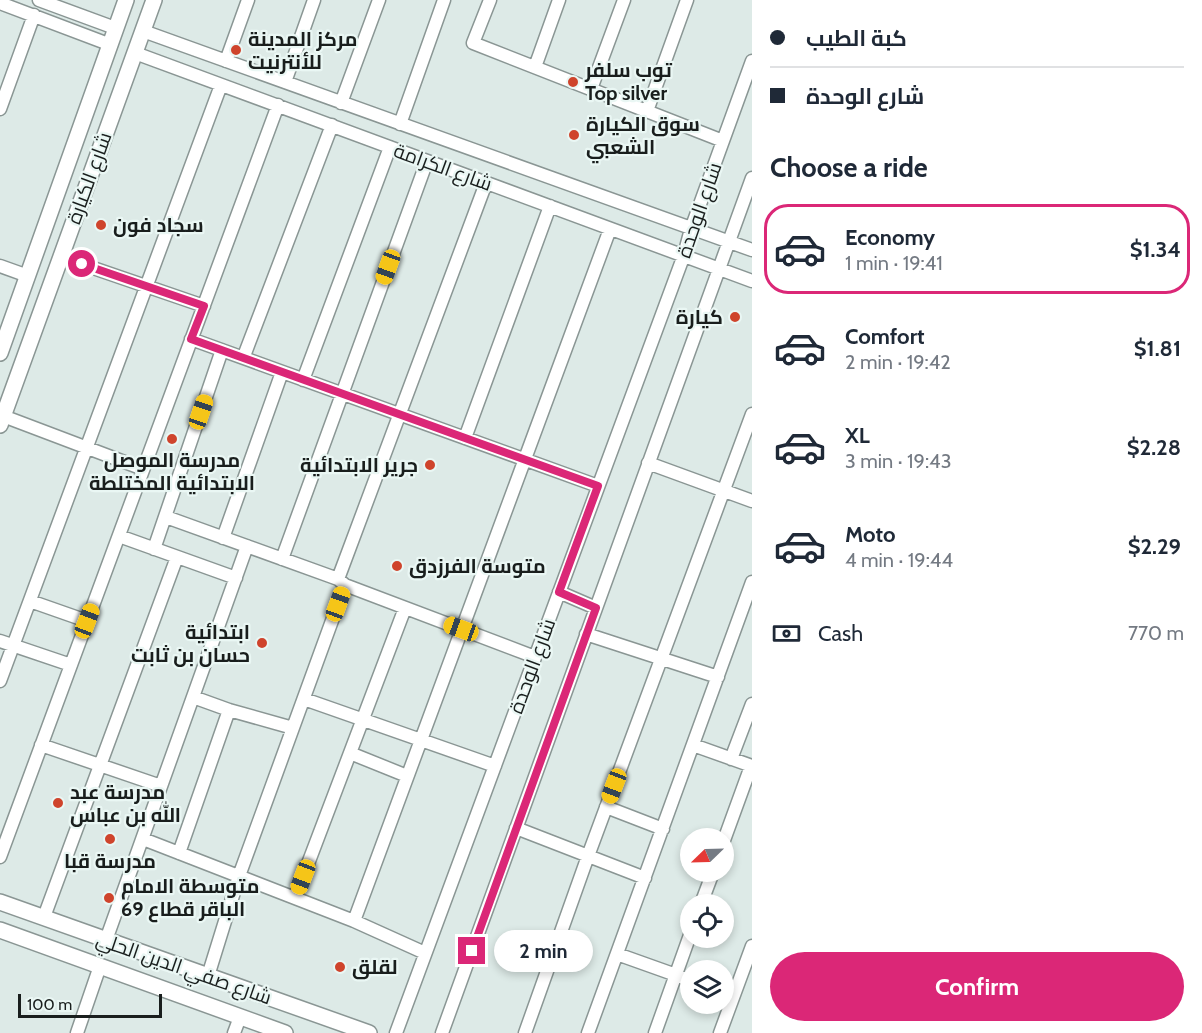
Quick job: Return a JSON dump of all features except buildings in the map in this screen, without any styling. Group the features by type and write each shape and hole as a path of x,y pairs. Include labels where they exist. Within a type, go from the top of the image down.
{"main road":[{"name":"شارع الكيارة","path":"0,353 126,0"},
{"name":"شارع الكيارة","path":"2,420 5,394 61,257 154,0"},
{"name":"شارع صفي الدين الحلي","path":"0,902 369,1033"},
{"name":"شارع صفي الدين الحلي","path":"0,930 285,1033"}],"street":[{"path":"39,0 116,28"},
{"path":"226,61 248,0"},
{"path":"285,82 314,0"},
{"path":"341,103 379,0"},
{"path":"400,124 444,0"},
{"path":"490,0 473,43 723,141"},
{"path":"535,67 559,0"},
{"path":"591,89 624,0"},
{"path":"647,111 687,0"},
{"path":"0,3 111,45"},
{"path":"0,109 34,15"},
{"name":"شارع الكرامة","path":"143,30 752,250"},
{"name":"شارع الكرامة","path":"135,53 752,281"},
{"name":"شارع الوحدة","path":"396,1033 684,255 691,229 752,61"},
{"path":"0,681 221,85"},
{"path":"0,857 278,105"},
{"path":"244,356 332,125"},
{"path":"303,380 390,147"},
{"path":"282,559 427,161"},
{"name":"شارع الوحدة","path":"442,1033 752,178"},
{"path":"208,976 238,876 304,699 399,414 486,183"},
{"path":"465,438 550,206"},
{"path":"354,921 610,229"},
{"path":"61,257 204,306"},
{"path":"0,266 28,276"},
{"path":"191,339 244,356 303,380 598,486"},
{"path":"154,549 222,350"},
{"path":"223,538 282,372"},
{"path":"525,1033 752,414"},
{"path":"2,420 87,447 143,469"},
{"path":"648,464 752,501"},
{"path":"166,517 282,559 535,657"},
{"path":"118,536 236,578"},
{"path":"106,940 247,546"},
{"path":"44,917 177,557"},
{"path":"588,1033 752,582"},
{"path":"559,592 596,608"},
{"path":"30,601 87,621"},
{"path":"295,898 405,608"},
{"path":"586,634 718,677"},
{"path":"0,641 71,665"},
{"path":"193,697 293,728"},
{"path":"304,699 495,766"},
{"path":"731,759 748,725 752,704"},
{"path":"179,853 229,710"},
{"path":"41,745 161,786"},
{"path":"693,745 752,766 729,828"},
{"path":"350,753 407,776"},
{"path":"606,807 663,829"},
{"path":"516,828 645,878"},
{"path":"143,839 354,921 425,953"},
{"path":"734,982 752,946"},
{"path":"655,1033 685,948"},
{"path":"617,954 680,976"},
{"path":"77,1033 100,966"},
{"path":"720,1033 724,1014"},
{"path":"234,1033 240,1017"}],"place":[{"name":"مركز المدينة للأنترنيت","path":"236,50"},
{"name":"توب سلفر Top silver","path":"573,82"},
{"name":"سوق الكيارة الشعبي","path":"574,135"},
{"name":"سجاد فون","path":"101,225"},
{"name":"كيارة","path":"735,317"},
{"name":"مدرسة الموصل الابتدائية المختلطة","path":"172,439"},
{"name":"جرير الابتدائية","path":"430,465"},
{"name":"متوسة الفرزدق","path":"397,566"},
{"name":"ابتدائية حسان بن ثابت","path":"262,643"},
{"name":"مدرسة عبد الله بن عباس","path":"58,803"},
{"name":"مدرسة قبا","path":"110,839"},
{"name":"متوسطة الامام الباقر قطاع 69","path":"109,898"},
{"name":"لقلق","path":"340,967"}],"route":[{"path":"82,264 204,306 191,339 244,356 282,372 598,486 559,592 596,608 472,951"}]}
